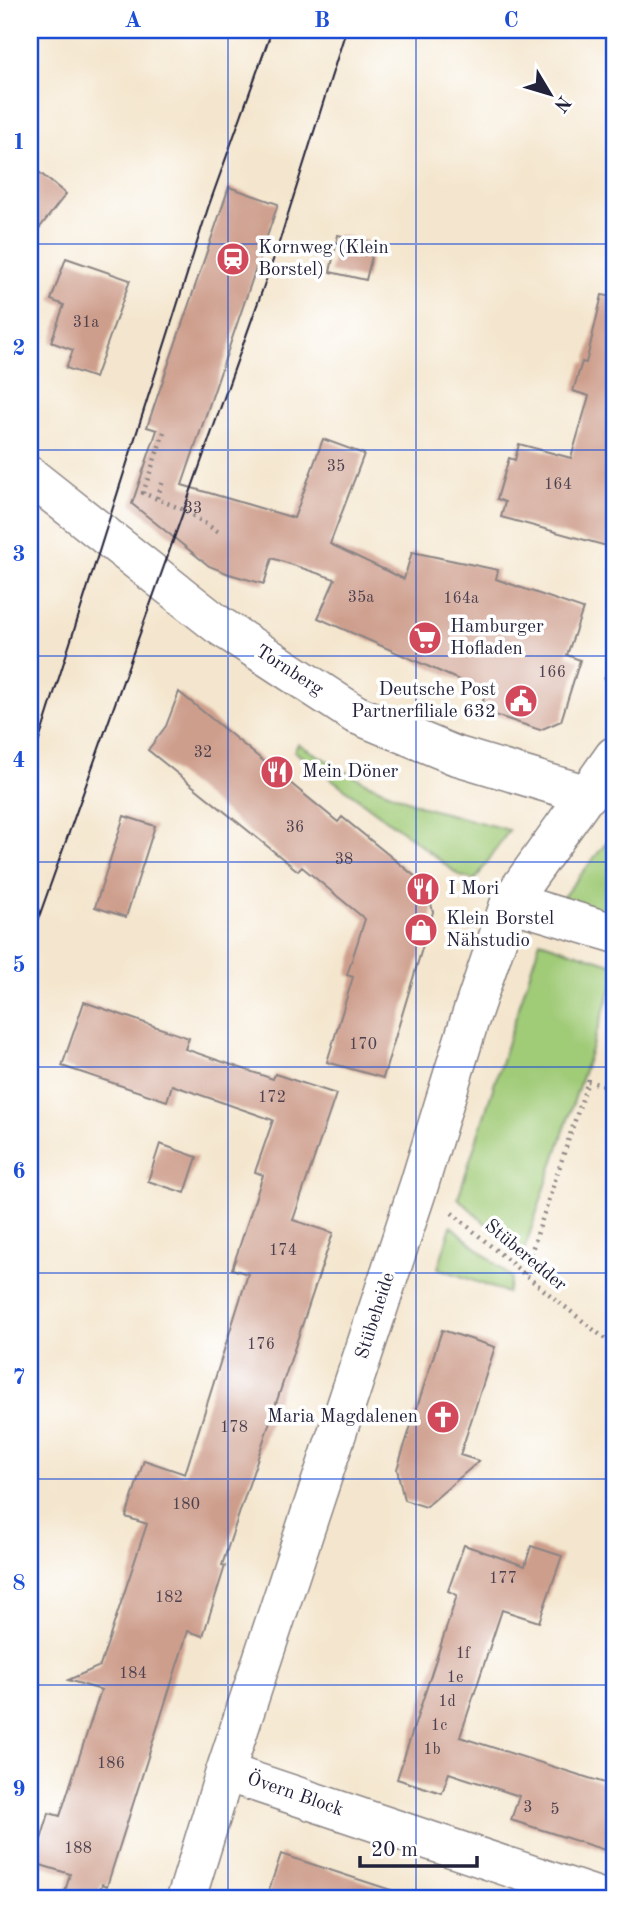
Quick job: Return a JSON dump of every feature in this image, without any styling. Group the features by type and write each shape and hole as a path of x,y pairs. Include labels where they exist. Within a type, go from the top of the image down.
{"street":[{"name":"Tornberg","path":"30,475 217,624 355,714 454,755 588,795"},
{"name":"Stübeheide","path":"186,1899 225,1772 510,902 614,756"},
{"path":"510,902 614,933"},
{"name":"Övern Block","path":"225,1772 604,1899"}],"path":[{"path":"164,432 143,493 184,510 220,533"},
{"path":"157,498 163,481"},
{"path":"604,677 614,681"},
{"path":"524,1274 588,1081 614,1089"},
{"name":"Stüberedder","path":"419,1185 614,1346"}],"green space":[{"path":"298,744 367,783 426,808 509,830 475,880 460,876 294,751"},
{"path":"614,833 614,920 559,902"},
{"path":"540,941 614,965 614,980 522,1257 458,1198"},
{"path":"451,1226 512,1278 507,1293 438,1268"}],"building":[{"path":"30,165 66,194 30,240"},
{"path":"229,187 278,204 182,485 294,518 323,439 364,454 330,544 404,579 412,552 498,570 496,579 583,609 567,655 580,660 561,721 540,730 480,710 485,695 459,680 318,618 335,579 272,558 264,584 229,574 209,566 132,504 157,430 147,427"},
{"path":"338,235 375,243 366,280 330,272"},
{"path":"66,258 130,280 95,378 66,368 73,350 51,342 64,305 51,300"},
{"path":"602,295 614,297 614,548 501,517 505,502 497,499 509,458 515,460 519,444 571,458 589,396 573,391 582,362 586,363"},
{"path":"179,692 338,822 342,817 427,886 433,912 383,1078 327,1062 353,977 347,975 365,919 302,867 298,871 148,750 166,726"},
{"path":"124,816 155,826 126,917 95,907"},
{"path":"84,1002 189,1038 185,1049 273,1079 275,1074 336,1094 293,1220 333,1233 222,1565 225,1566 203,1636 188,1631 107,1886 102,1884 97,1899 63,1899 70,1874 34,1863 49,1813 60,1816 101,1690 68,1680 100,1666 147,1524 126,1517 144,1460 185,1474 248,1274 232,1269 263,1175 255,1172 273,1120 172,1085 167,1101 62,1066"},
{"path":"160,1144 197,1157 185,1193 148,1181"},
{"name":"Maria Magdalenen","path":"442,1330 495,1347 460,1455 479,1461 426,1507 404,1500 397,1469"},
{"path":"464,1545 525,1566 531,1546 562,1556 539,1622 502,1610 460,1737 614,1786 614,1853 511,1820 519,1796 449,1773 442,1793 397,1779 457,1595 448,1591"},
{"path":"281,1854 400,1893 399,1899 266,1899"}],"tram line":[{"path":"30,769 208,208 272,30"},
{"path":"30,942 277,249 346,30"}],"place":[{"name":"Kornweg (Klein Borstel)","path":"233,259"},
{"name":"Hamburger Hofladen","path":"425,638"},
{"name":"Deutsche Post Partnerfiliale 632","path":"521,701"},
{"name":"Mein Döner","path":"277,772"},
{"name":"I Mori","path":"423,889"},
{"name":"Klein Borstel Nähstudio","path":"421,930"},
{"name":"Maria Magdalenen","path":"443,1417"}]}
